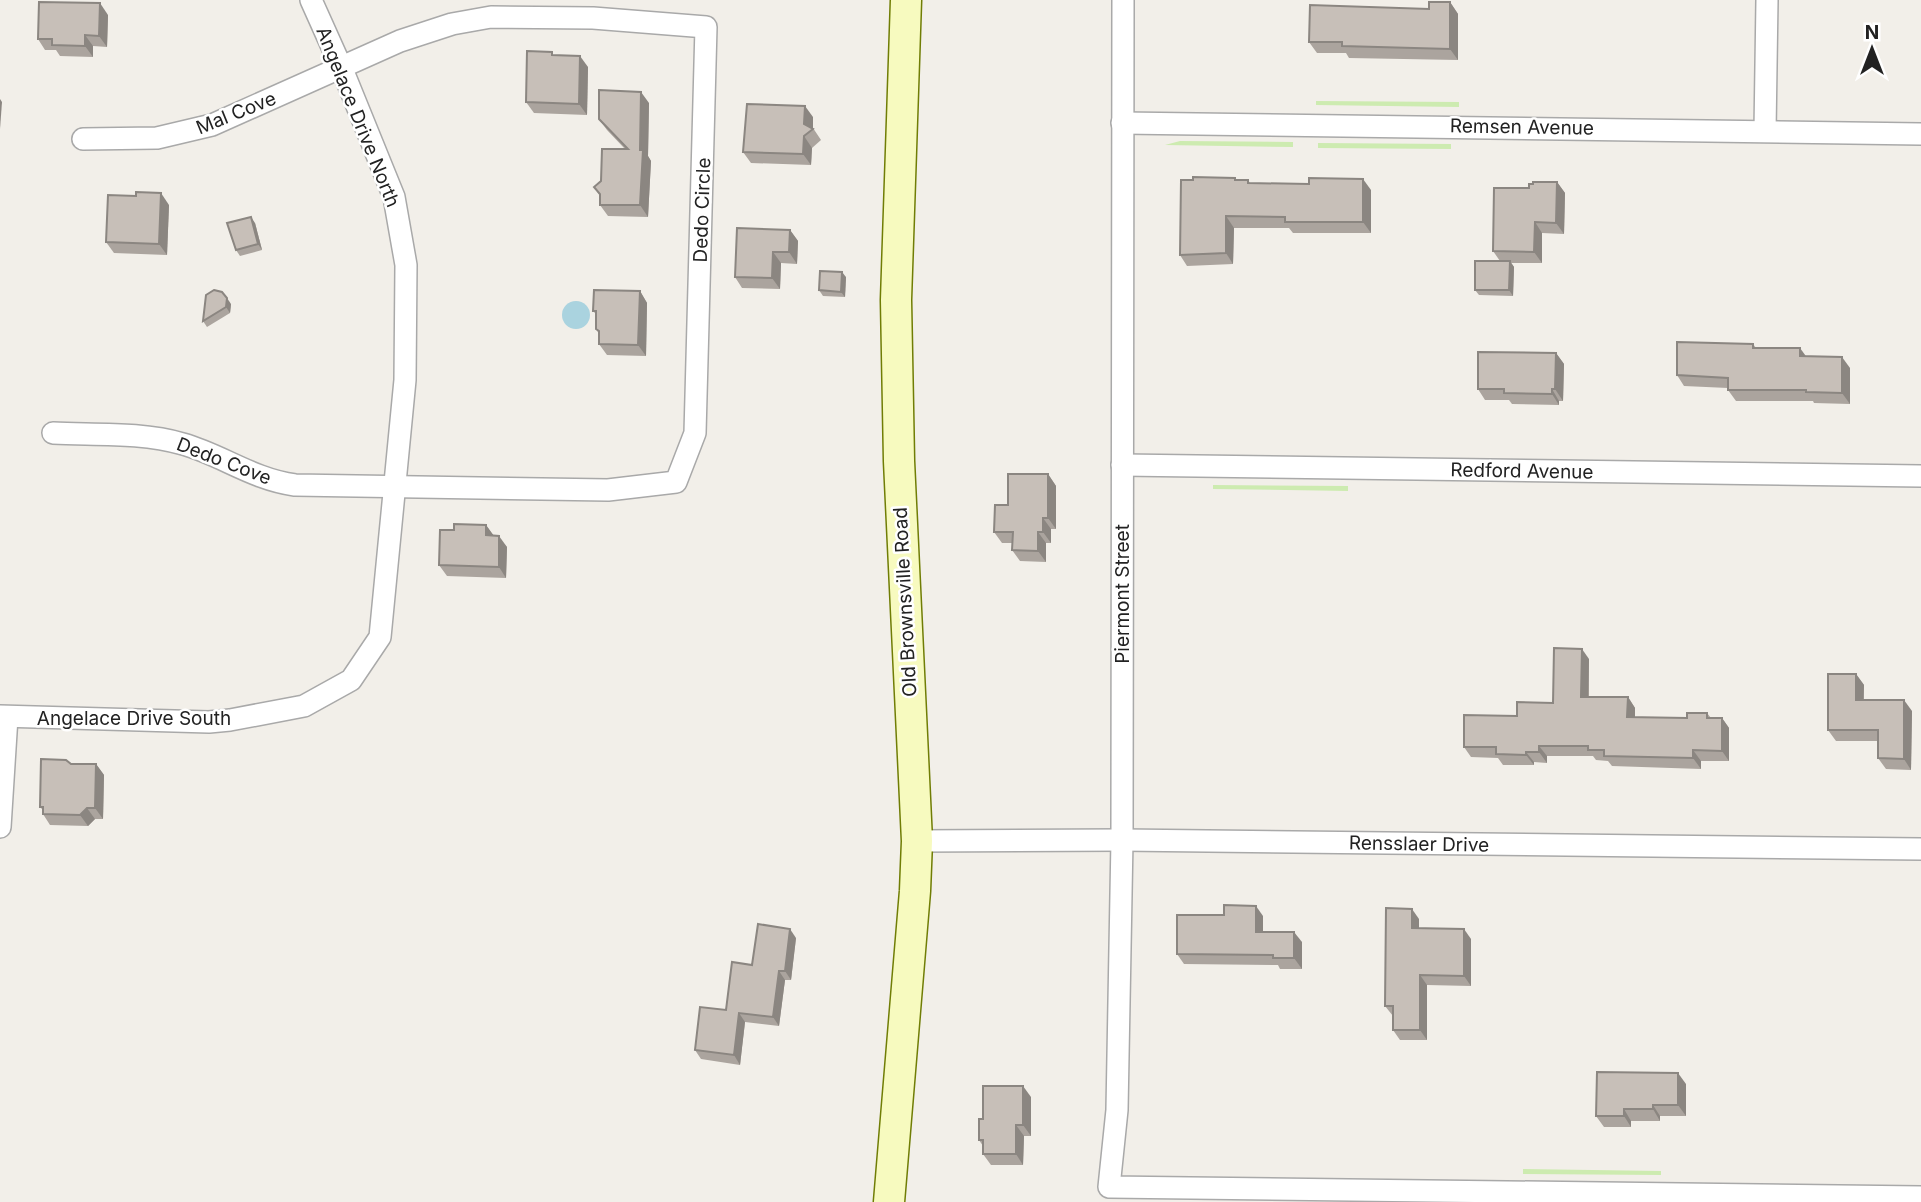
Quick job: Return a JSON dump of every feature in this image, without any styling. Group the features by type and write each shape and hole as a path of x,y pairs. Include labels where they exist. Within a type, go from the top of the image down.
{"street":[{"name":"Angelace Drive North","path":"311,0 394,197 406,265 405,380 394,486"},
{"name":"Old Brownsville Road","path":"889,1202 917,841 901,514 896,300 906,0"},
{"name":"Piermont Street","path":"1123,0 1122,840 1117,1110 1109,1187 1921,1198"},
{"path":"1765,131 1767,0"},
{"name":"Dedo Circle","path":"342,69 400,41 452,24 491,17 593,18 706,27 695,433 676,482 608,490 394,486"},
{"name":"Mal Cove","path":"83,139 136,139 186,133 212,125 342,69"},
{"name":"Remsen Avenue","path":"1122,123 1921,134"},
{"name":"Dedo Cove","path":"53,433 165,439 184,444 243,470 285,483 394,486"},
{"name":"Redford Avenue","path":"1122,465 1921,476"},
{"name":"Angelace Drive South","path":"4,717 230,720 304,706 351,680 380,637 394,486"},
{"path":"0,827 4,717"},
{"name":"Rensslaer Drive","path":"917,841 1122,840 1921,849"}],"green space":[{"path":"1316,101 1459,102 1459,107 1316,105"},
{"path":"1180,141 1293,142 1293,147 1165,145"},
{"path":"1318,143 1451,144 1451,149 1318,148"},
{"path":"1213,485 1348,486 1348,491 1213,489"},
{"path":"1523,1169 1661,1171 1661,1175 1523,1174"}],"water":[{"path":"576,301 586,305 590,315 586,325 576,329 566,325 562,315 566,305"}],"building":[{"path":"39,2 100,3 99,36 85,35 85,46 52,45 52,39 38,39"},
{"path":"1429,2 1450,2 1450,49 1342,46 1342,42 1309,42 1310,5 1429,9"},
{"path":"527,51 580,56 579,104 526,102"},
{"path":"599,90 641,92 640,150 643,150 640,205 600,205 600,194 594,187 601,181 602,149 628,149 599,119"},
{"path":"747,104 805,106 804,124 813,129 804,136 803,154 743,152"},
{"path":"1193,177 1235,178 1248,180 1248,183 1309,184 1309,178 1363,179 1363,222 1285,222 1285,217 1226,216 1226,253 1180,255 1181,180 1193,180"},
{"path":"1557,182 1556,223 1535,222 1534,252 1493,251 1494,188 1529,188 1529,184"},
{"path":"136,192 161,193 159,244 106,242 108,195 136,196"},
{"path":"251,217 258,244 236,250 227,223"},
{"path":"737,228 790,230 789,252 773,252 772,278 735,277"},
{"path":"1475,261 1510,261 1509,290 1475,290"},
{"path":"820,271 842,272 841,292 819,290"},
{"path":"214,290 222,292 227,298 226,307 203,321 206,295"},
{"path":"594,290 640,291 638,345 599,344 596,311 593,311"},
{"path":"1677,342 1753,344 1753,348 1800,348 1800,356 1842,357 1842,393 1728,390 1728,378 1677,375"},
{"path":"1478,352 1556,353 1555,389 1552,389 1552,394 1504,393 1504,389 1478,389"},
{"path":"1008,474 1048,474 1048,518 1043,518 1043,532 1038,532 1038,551 1012,550 1013,532 994,532 995,505 1008,505"},
{"path":"454,524 486,525 486,535 499,536 499,567 439,565 440,530 454,530"},
{"path":"1554,648 1582,649 1581,697 1628,697 1627,717 1687,718 1687,713 1707,713 1707,718 1722,718 1722,751 1693,750 1693,758 1604,756 1604,750 1588,750 1588,746 1539,746 1539,752 1526,752 1526,755 1496,754 1496,747 1464,747 1464,715 1517,716 1517,702 1553,703"},
{"path":"1828,674 1856,674 1856,700 1904,700 1904,759 1878,758 1878,730 1828,730"},
{"path":"41,759 66,760 71,764 96,764 95,808 87,808 80,815 43,814 43,807 40,807"},
{"path":"1224,905 1256,906 1256,932 1294,932 1294,958 1273,958 1273,955 1177,954 1177,915 1224,915"},
{"path":"1386,908 1412,909 1412,928 1464,929 1464,976 1420,975 1420,1030 1393,1030 1393,1006 1385,1006"},
{"path":"758,924 790,929 785,971 779,971 773,1017 739,1013 734,1055 695,1050 700,1007 726,1010 732,962 752,965"},
{"path":"1597,1072 1678,1073 1678,1105 1653,1105 1653,1109 1624,1109 1624,1116 1596,1116"},
{"path":"983,1086 1023,1086 1023,1125 1016,1125 1016,1154 983,1154 983,1140 979,1140 979,1119 983,1119"}]}
